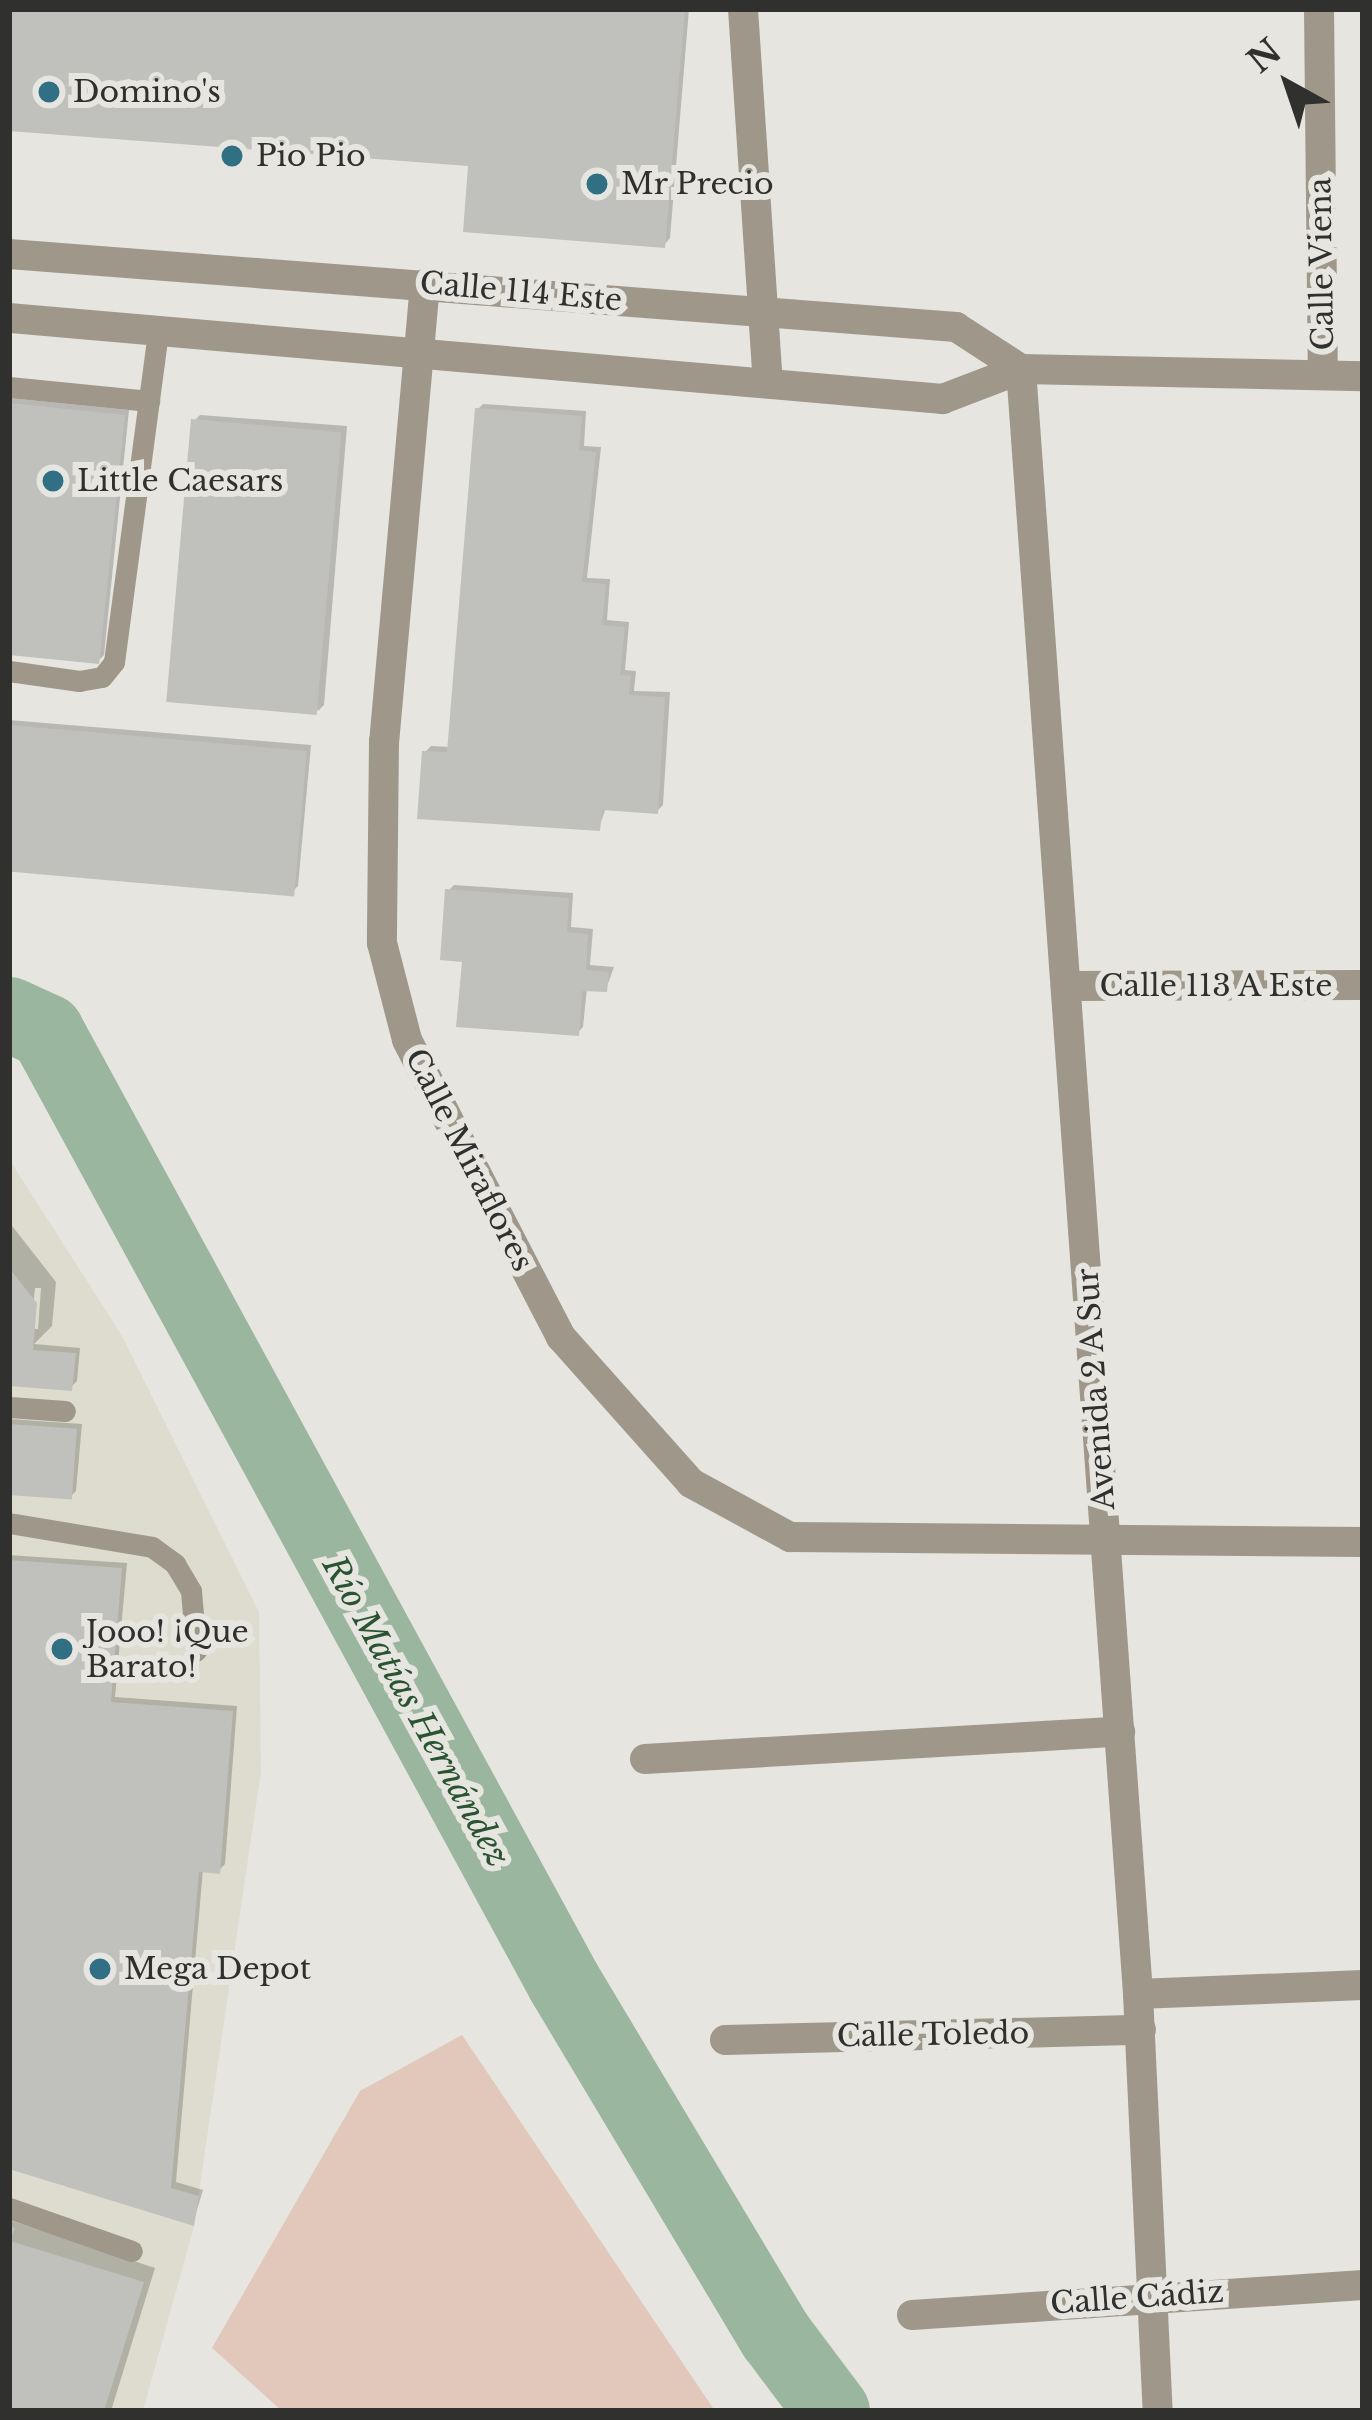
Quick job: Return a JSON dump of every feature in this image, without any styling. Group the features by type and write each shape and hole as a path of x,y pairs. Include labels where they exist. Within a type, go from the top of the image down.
{"street":[{"path":"743,9 769,383"},
{"name":"Calle Viena","path":"1319,9 1323,375"},
{"name":"Calle 114 Este","path":"9,254 956,327 1021,368"},
{"name":"Calle Miraflores","path":"425,284 384,741 382,943 406,1040 561,1337 691,1483 790,1537 1363,1543"},
{"path":"9,318 943,399 1021,368 1363,376"},
{"name":"Avenida 2 A Sur","path":"1021,368 1141,2030 1159,2411"},
{"name":"Calle 113 A Este","path":"1068,986 1363,985"},
{"path":"645,1759 1120,1732"},
{"path":"1138,1994 1363,1985"},
{"name":"Calle Toledo","path":"725,2040 1141,2030"},
{"name":"Calle Cádiz","path":"912,2315 1363,2285"}],"lane":[{"path":"9,671 80,681 102,677 114,662 158,331"},
{"path":"9,388 149,401"},
{"path":"9,1407 65,1412"},
{"path":"9,1523 152,1547 175,1564 190,1591 196,1651"},
{"path":"9,2208 132,2251"}],"shaded area":[{"path":"9,1159 122,1336 259,1612 261,1771 194,2226 143,2411 9,2411"},
{"path":"462,2035 715,2411 282,2411 212,2348 360,2091"}],"building":[{"path":"9,9 685,9 665,248 463,232 468,166 9,131"},
{"path":"9,403 125,415 99,664 9,655"},
{"path":"475,408 582,416 579,450 596,452 582,582 606,584 602,625 625,627 620,675 631,676 629,695 665,697 658,814 602,810 600,831 417,819 422,751 447,752"},
{"path":"191,419 341,432 317,715 166,702"},
{"path":"9,725 307,751 294,897 9,872"},
{"path":"445,889 569,898 567,932 588,934 586,970 609,972 607,992 582,991 579,1036 456,1027 462,962 440,960"},
{"path":"9,1268 37,1303 33,1350 76,1353 72,1391 9,1386"},
{"path":"9,1424 77,1429 72,1500 9,1495"},
{"name":"Mega Depot","path":"9,1560 122,1568 111,1702 233,1711 220,1874 199,1872 171,2188 199,2196 194,2226 9,2169"},
{"path":"9,2226 15,2228 10,2241 144,2282 104,2411 9,2411"}],"waterway":[{"name":"Río Matías Hernández","path":"9,1014 46,1031 563,1981 775,2335 832,2411"}],"place":[{"name":"Domino's","path":"49,92"},
{"name":"Pio Pio","path":"232,156"},
{"name":"Mr Precio","path":"597,184"},
{"name":"Little Caesars","path":"53,481"},
{"name":"Jooo! ¡Que Barato!","path":"62,1649"},
{"name":"Mega Depot","path":"100,1969"}]}
